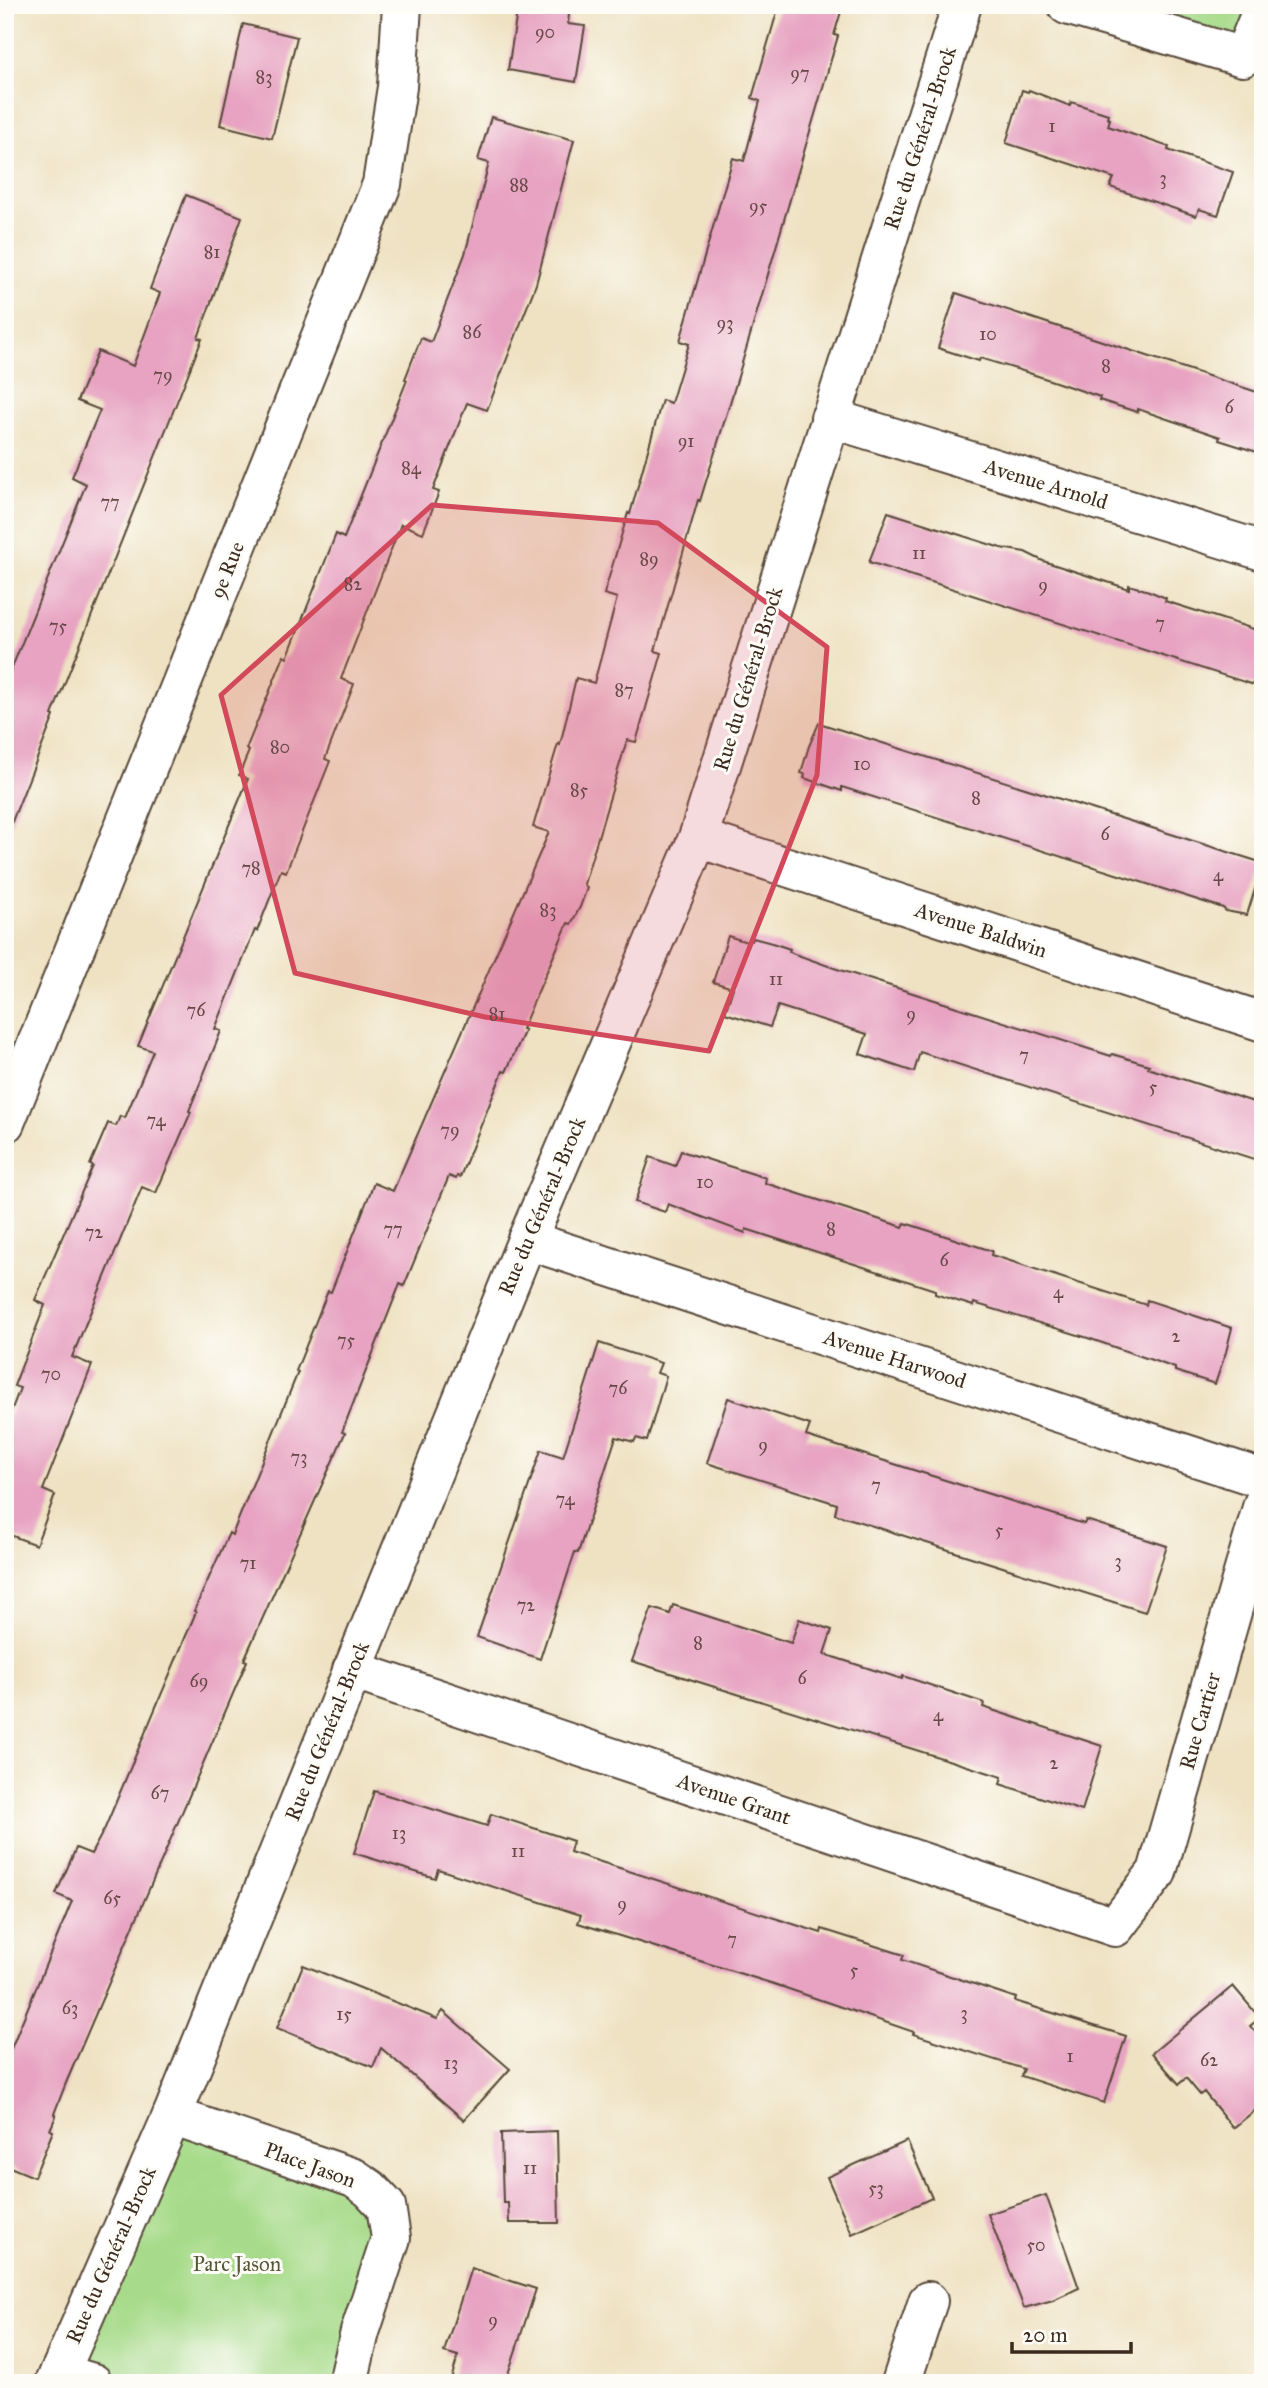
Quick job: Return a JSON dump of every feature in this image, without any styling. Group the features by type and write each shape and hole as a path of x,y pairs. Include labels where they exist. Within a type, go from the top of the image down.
{"street":[{"name":"9e Rue","path":"9,1102 382,184 397,87 402,5"},
{"name":"Rue du Général-Brock","path":"69,2379 172,2116 527,1240 698,838 962,5"},
{"path":"1067,5 1242,57 1263,8"},
{"name":"Avenue Arnold","path":"830,418 1263,551"},
{"name":"Avenue Baldwin","path":"698,838 1263,1022"},
{"name":"Avenue Harwood","path":"527,1240 1263,1479"},
{"name":"Rue Cartier","path":"1115,1927 1157,1872 1263,1504"},
{"name":"Avenue Grant","path":"352,1670 1115,1927"},
{"name":"Place Jason","path":"172,2116 354,2178 370,2189 386,2206 391,2238 360,2332 348,2383"},
{"path":"901,2383 928,2301"}],"highlighted area":[{"path":"432,505 658,523 827,647 817,775 709,1051 485,1017 295,973 221,695"}],"green space":[{"path":"1053,5 1263,5 1250,45"},
{"name":"Parc Jason","path":"172,2116 386,2206 337,2383 93,2383 59,2373"}],"building":[{"path":"518,5 570,5 568,24 585,26 576,82 508,70"},
{"path":"779,5 843,5 834,35 838,36 737,380 700,501 698,500 655,651 662,653 636,742 627,740 584,884 587,888 571,924 568,923 522,1029 525,1030 506,1072 503,1071 460,1177 457,1176 456,1179 449,1176 404,1286 400,1284 342,1432 345,1433 244,1660 247,1661 66,2083 54,2114 56,2116 50,2130 53,2131 34,2177 5,2165 5,2063 72,1901 56,1894 76,1848 91,1854 105,1828 196,1612 194,1611 229,1533 232,1535 328,1291 331,1292 374,1183 393,1191 549,832 533,827 558,744 560,745 576,678 594,683 617,598 604,594 662,400 671,403 689,344 680,341 733,158 744,161 760,101 752,98"},
{"path":"243,24 297,37 272,138 220,125"},
{"path":"1022,90 1029,90 1070,106 1071,102 1108,114 1108,126 1233,172 1218,215 1199,209 1196,216 1110,187 1114,178 1006,143"},
{"path":"491,117 574,140 536,284 487,410 467,403 433,490 439,492 423,533 401,524 341,679 354,684 325,759 330,761 286,872 281,870 215,1029 221,1031 189,1111 191,1112 156,1193 142,1187 72,1357 92,1365 43,1490 55,1495 36,1545 5,1533 5,1427 20,1388 14,1386 45,1305 35,1300 93,1166 90,1165 108,1123 116,1126 120,1116 125,1118 153,1051 138,1046 248,779 239,775 249,751 246,749 284,656 287,658 336,534 344,538 421,338 431,342 465,254 489,163 478,160"},
{"path":"186,195 242,217 198,338 202,339 7,834 5,685 86,484 72,477 100,410 77,401 98,351 133,366 160,293 150,289"},
{"path":"956,293 1263,394 1263,432 1257,452 1138,409 1137,412 1099,400 1100,397 1026,372 938,348"},
{"path":"888,512 1001,548 1025,552 1043,561 1129,589 1129,585 1149,591 1166,598 1165,601 1263,632 1263,688 869,562"},
{"path":"819,723 1263,863 1247,915 1226,911 842,787 842,791 804,778 805,774 801,773"},
{"path":"728,936 747,942 753,938 772,943 834,968 1111,1056 1112,1054 1149,1065 1148,1068 1263,1105 1263,1162 920,1052 914,1072 860,1054 867,1034 778,1006 770,1027 725,1013 733,988 713,982"},
{"path":"681,1151 766,1178 765,1183 903,1227 905,1223 992,1251 991,1255 1146,1305 1147,1300 1232,1328 1215,1384 1088,1338 974,1303 973,1306 935,1294 935,1290 746,1229 745,1233 668,1204 665,1212 635,1202 650,1157 675,1166"},
{"path":"599,1343 661,1363 657,1373 666,1376 647,1441 636,1438 634,1442 616,1437 540,1659 477,1637 541,1450 563,1457"},
{"path":"728,1398 810,1425 806,1436 1084,1524 1086,1520 1167,1546 1145,1612 835,1514 837,1504 707,1463"},
{"path":"673,1605 791,1643 799,1619 832,1630 824,1654 902,1679 903,1676 984,1703 983,1707 1102,1746 1082,1811 1000,1784 1002,1777 632,1661 652,1608 670,1614"},
{"path":"374,1791 487,1826 491,1814 573,1841 570,1852 821,1933 822,1929 904,1955 902,1960 1016,1998 1015,2001 1126,2036 1104,2103 1021,2076 1024,2069 913,2034 914,2032 774,1984 578,1923 581,1915 438,1869 435,1878 354,1853"},
{"path":"303,1965 437,2019 443,2011 510,2069 464,2120 381,2048 373,2067 277,2028"},
{"path":"1233,1986 1260,2018 1250,2026 1263,2041 1263,2104 1233,2128 1204,2092 1200,2095 1186,2078 1179,2084 1152,2053"},
{"path":"557,2131 559,2223 509,2223 508,2203 503,2203 501,2133"},
{"path":"907,2141 932,2198 852,2234 827,2177"},
{"path":"1046,2195 1079,2288 1053,2300 1024,2308 988,2214"},
{"path":"471,2268 536,2289 505,2383 450,2383 458,2356 444,2352"}]}
